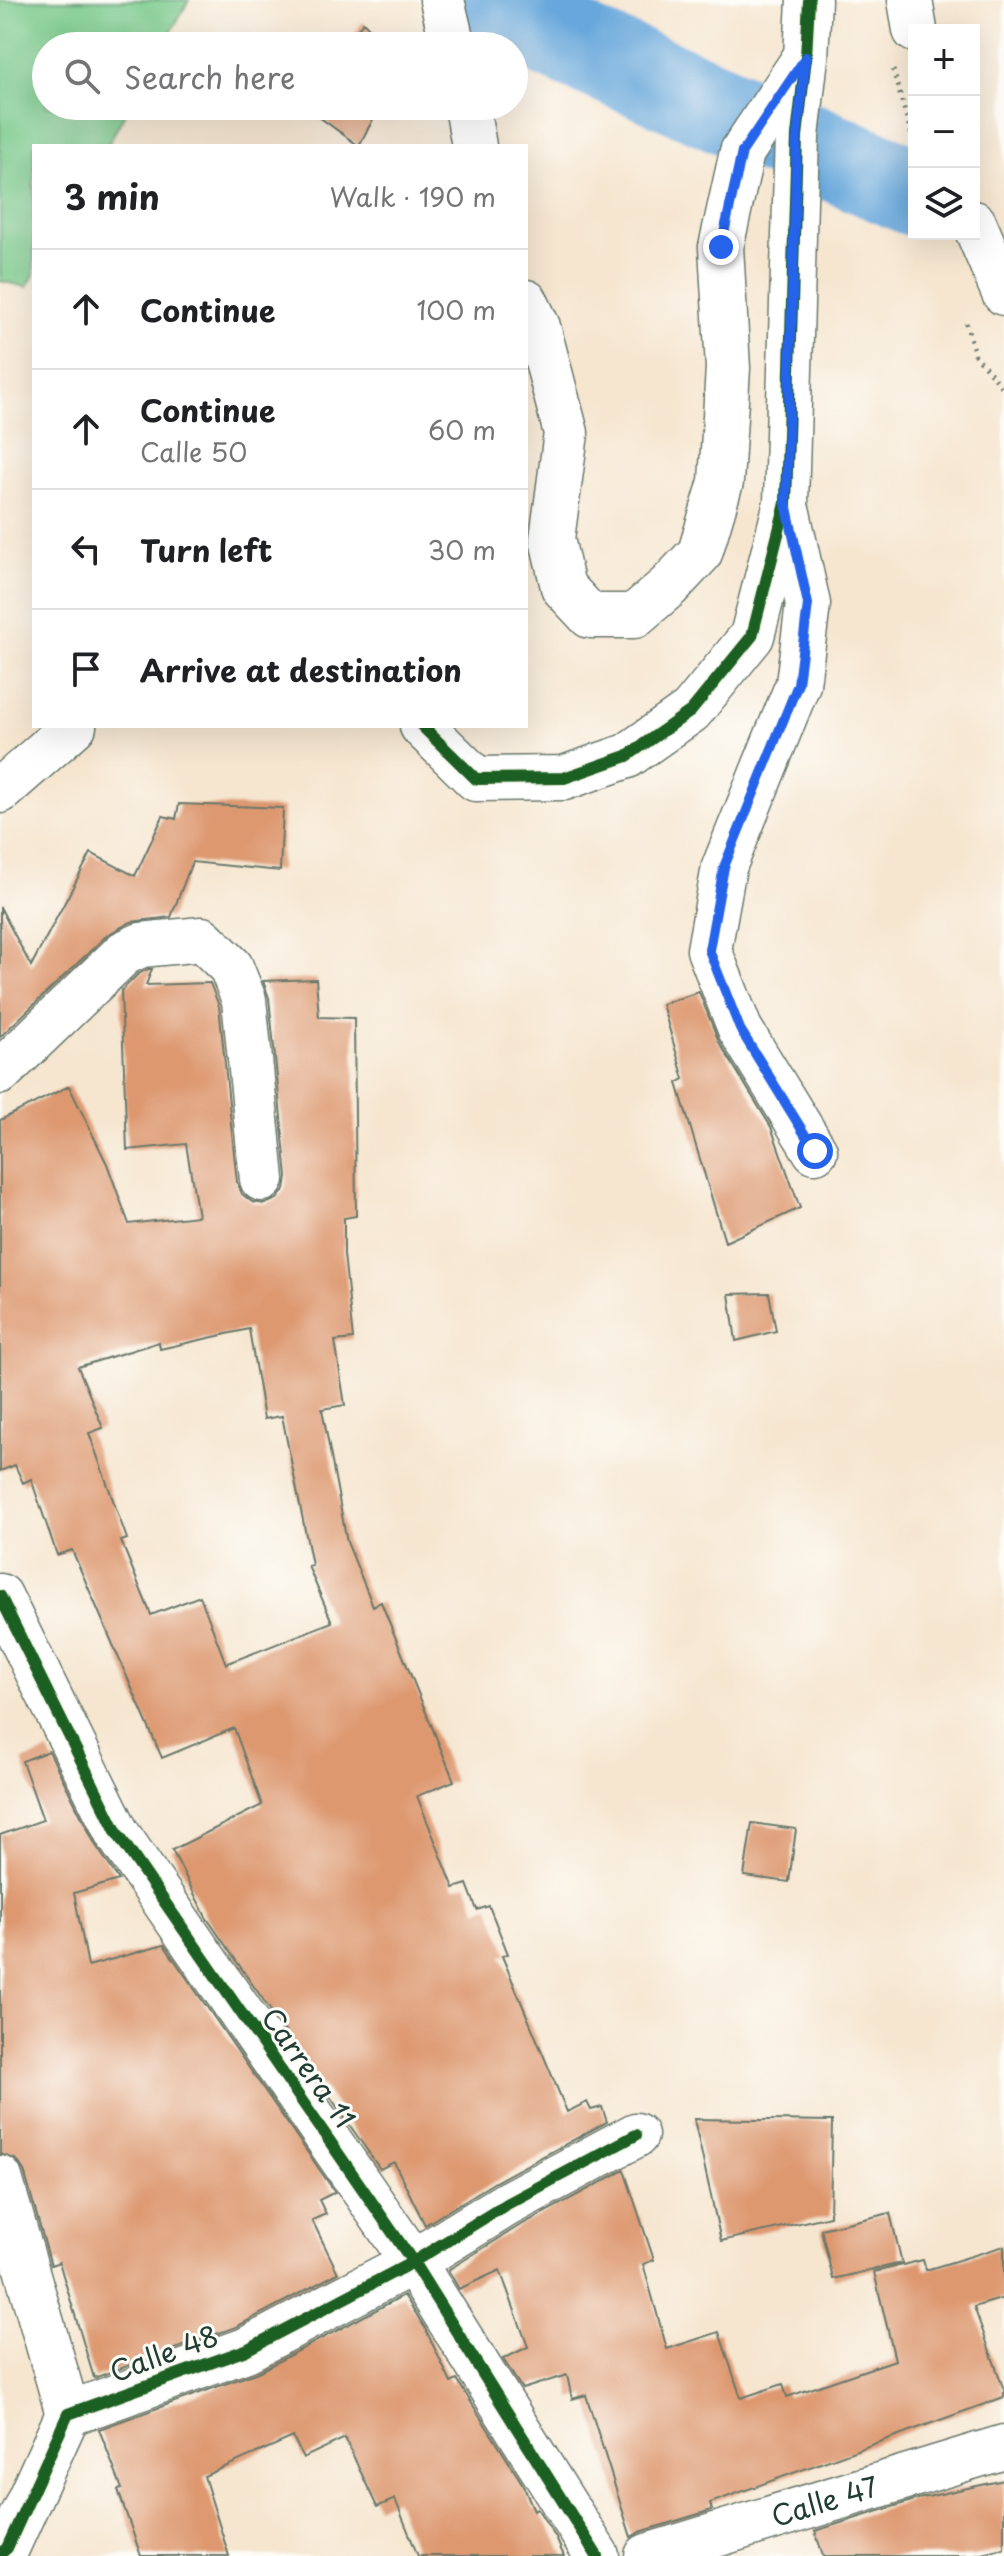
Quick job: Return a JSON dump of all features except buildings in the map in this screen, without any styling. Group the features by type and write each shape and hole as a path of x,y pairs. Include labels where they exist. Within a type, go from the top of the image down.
{"street":[{"path":"442,0 450,32"},
{"path":"424,728 476,779 564,778 627,756 691,711 752,636 786,503 797,136 809,0"},
{"path":"910,0 914,24"},
{"path":"528,306 538,327 566,433 552,539 563,587 590,616 634,616 669,586 700,553 721,482 728,368 721,247 742,152 806,57"},
{"path":"469,120 474,144"},
{"path":"980,237 1004,293"},
{"path":"786,503 808,604 798,684 724,867 709,950 740,1029 815,1151"},
{"path":"0,791 72,728"},
{"path":"0,1072 124,953 141,945 202,939 231,967 244,1000 262,1179"},
{"name":"Carrera 11","path":"0,1596 117,1833 413,2262 597,2556"},
{"name":"Calle 48","path":"68,2414 246,2350 413,2262 507,2204 636,2135"},
{"path":"0,2178 68,2414 7,2548 0,2554"},
{"name":"Calle 47","path":"647,2556 1004,2447"}],"green space":[{"path":"0,0 189,0 171,32 32,32 32,120 121,120 108,144 32,144 32,278 27,287 0,281"}],"waterway":[{"path":"470,0 908,189"}],"cycle path":[{"path":"424,728 476,779 564,778 627,756 691,711 752,636 786,503 797,136 809,0"},
{"path":"0,1596 117,1833 413,2262 597,2556"},
{"path":"0,2554 7,2548 68,2414 246,2350 413,2262 507,2204 636,2135"}],"route":[{"path":"721,247 742,152 806,57 797,136 786,503 808,604 798,684 724,867 709,950 740,1029 815,1151"}]}
